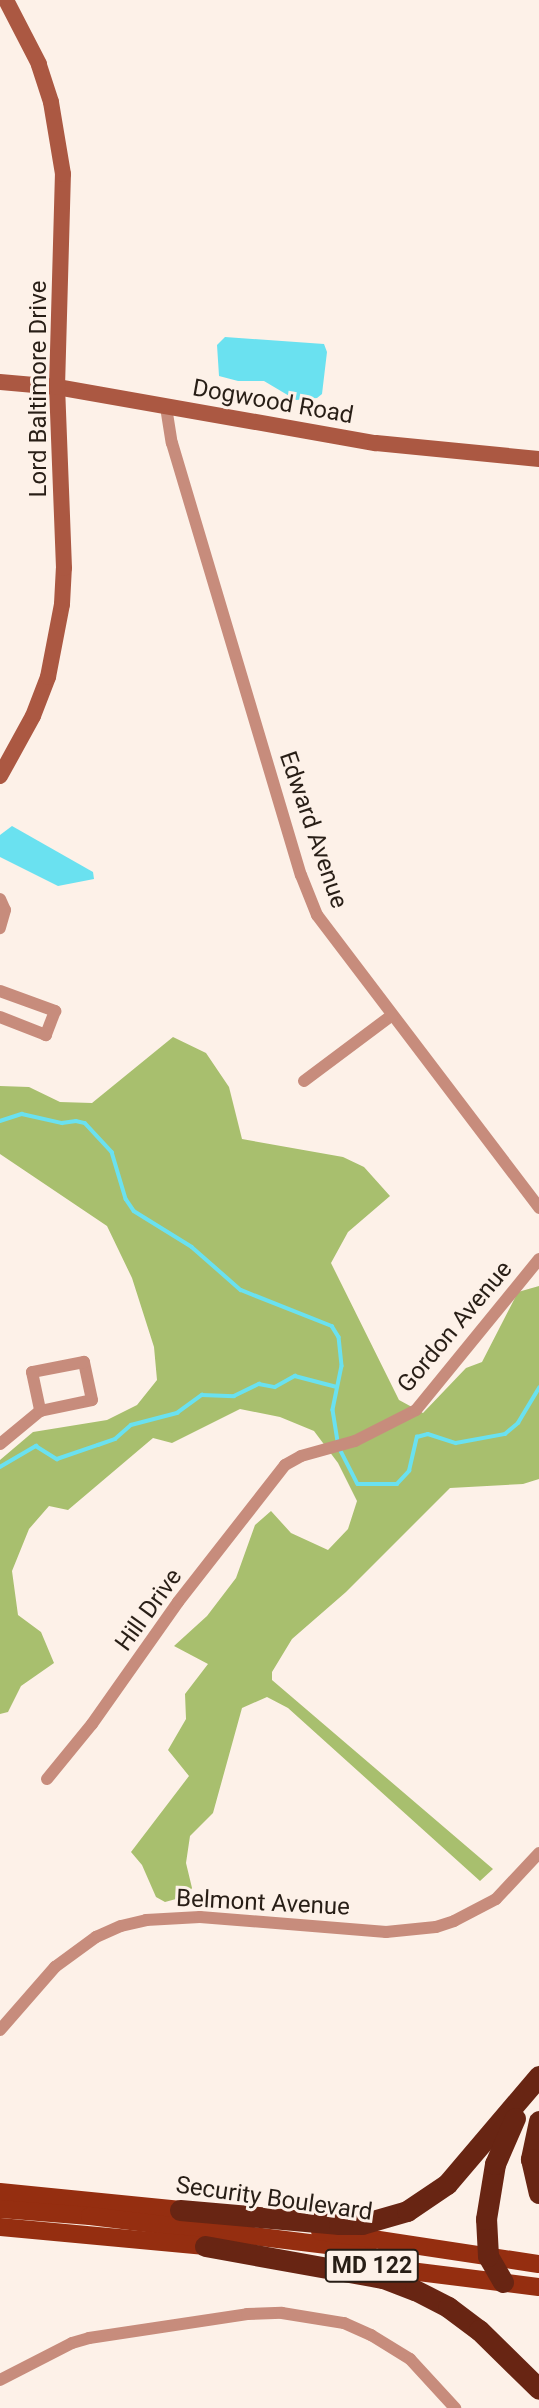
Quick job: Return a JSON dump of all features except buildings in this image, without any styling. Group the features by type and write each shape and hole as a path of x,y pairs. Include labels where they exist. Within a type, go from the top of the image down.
{"highway":[{"path":"180,2210 339,2224 362,2224 407,2211 447,2184 536,2079"},
{"path":"503,2282 488,2256 486,2219 495,2164 536,2079"},
{"path":"539,2121 531,2159 539,2193"},
{"path":"205,2246 383,2278 415,2290 448,2307 479,2330 539,2389"}],"main road":[{"name":"Lord Baltimore Drive","path":"0,776 33,716 48,677 62,604 57,387 64,219 58,135 39,64 6,0"},
{"name":"Dogwood Road","path":"0,382 57,387 387,445 539,459"},
{"name":"Security Boulevard","path":"0,2192 180,2210 539,2264"},
{"path":"0,2208 90,2216 478,2264 488,2256"},
{"name":"MD 122","path":"0,2227 205,2246 539,2287"},
{"path":"0,2238 21,2228"}],"street":[{"name":"Edward Avenue","path":"166,407 172,443 308,896 330,936 539,1208"},
{"path":"0,899 5,911 0,928"},
{"path":"0,990 55,1011 46,1035 0,1017"},
{"path":"304,1081 391,1016"},
{"name":"Gordon Avenue","path":"285,1465 302,1456 379,1431 415,1410 539,1259"},
{"path":"0,1444 40,1411 92,1400 84,1362 32,1372 40,1411"},
{"name":"Hill Drive","path":"47,1779 111,1698 178,1602 285,1465"},
{"name":"Belmont Avenue","path":"0,2030 55,1967 96,1937 121,1926 146,1920 200,1917 386,1932 436,1927 454,1922 496,1899 539,1853"},
{"path":"0,2380 72,2343 89,2338 265,2312 344,2323 371,2335 410,2359 455,2408"}],"green space":[{"path":"173,1037 206,1053 229,1087 242,1139 343,1157 364,1167 390,1196 348,1232 331,1263 399,1400 423,1413 466,1368 482,1362 518,1292 539,1286 539,1479 523,1484 450,1488 346,1592 292,1639 272,1672 272,1680 493,1869 480,1881 288,1708 267,1697 242,1708 213,1813 190,1836 186,1863 192,1888 187,1896 165,1902 156,1897 142,1865 131,1852 189,1776 168,1750 186,1719 185,1694 208,1664 174,1646 207,1616 236,1578 255,1525 271,1511 291,1533 328,1550 348,1529 357,1501 338,1463 314,1431 280,1417 240,1409 172,1443 153,1438 68,1510 49,1506 29,1529 12,1571 18,1615 41,1632 54,1663 21,1686 8,1712 0,1714 0,1460 33,1432 107,1420 137,1405 157,1380 154,1347 132,1278 107,1226 0,1154 0,1086 29,1087 60,1102 92,1103"}],"water":[{"path":"225,337 324,344 327,352 322,394 317,398 296,400 264,381 238,381 219,376 217,345"},
{"path":"12,826 93,872 94,879 58,886 0,857 0,835"}],"waterway":[{"path":"0,1121 22,1114 62,1123 85,1123 112,1152 126,1199 134,1211 192,1247 241,1290 332,1326 339,1337 342,1366 333,1410 338,1441"},
{"path":"0,1467 36,1446 57,1459 115,1439 131,1425 177,1413 202,1395 234,1396 259,1384 275,1387 295,1376 337,1387"},
{"path":"340,1449 358,1484 397,1484 409,1471 417,1437 428,1434 456,1443 505,1434 518,1423 539,1388"}]}
